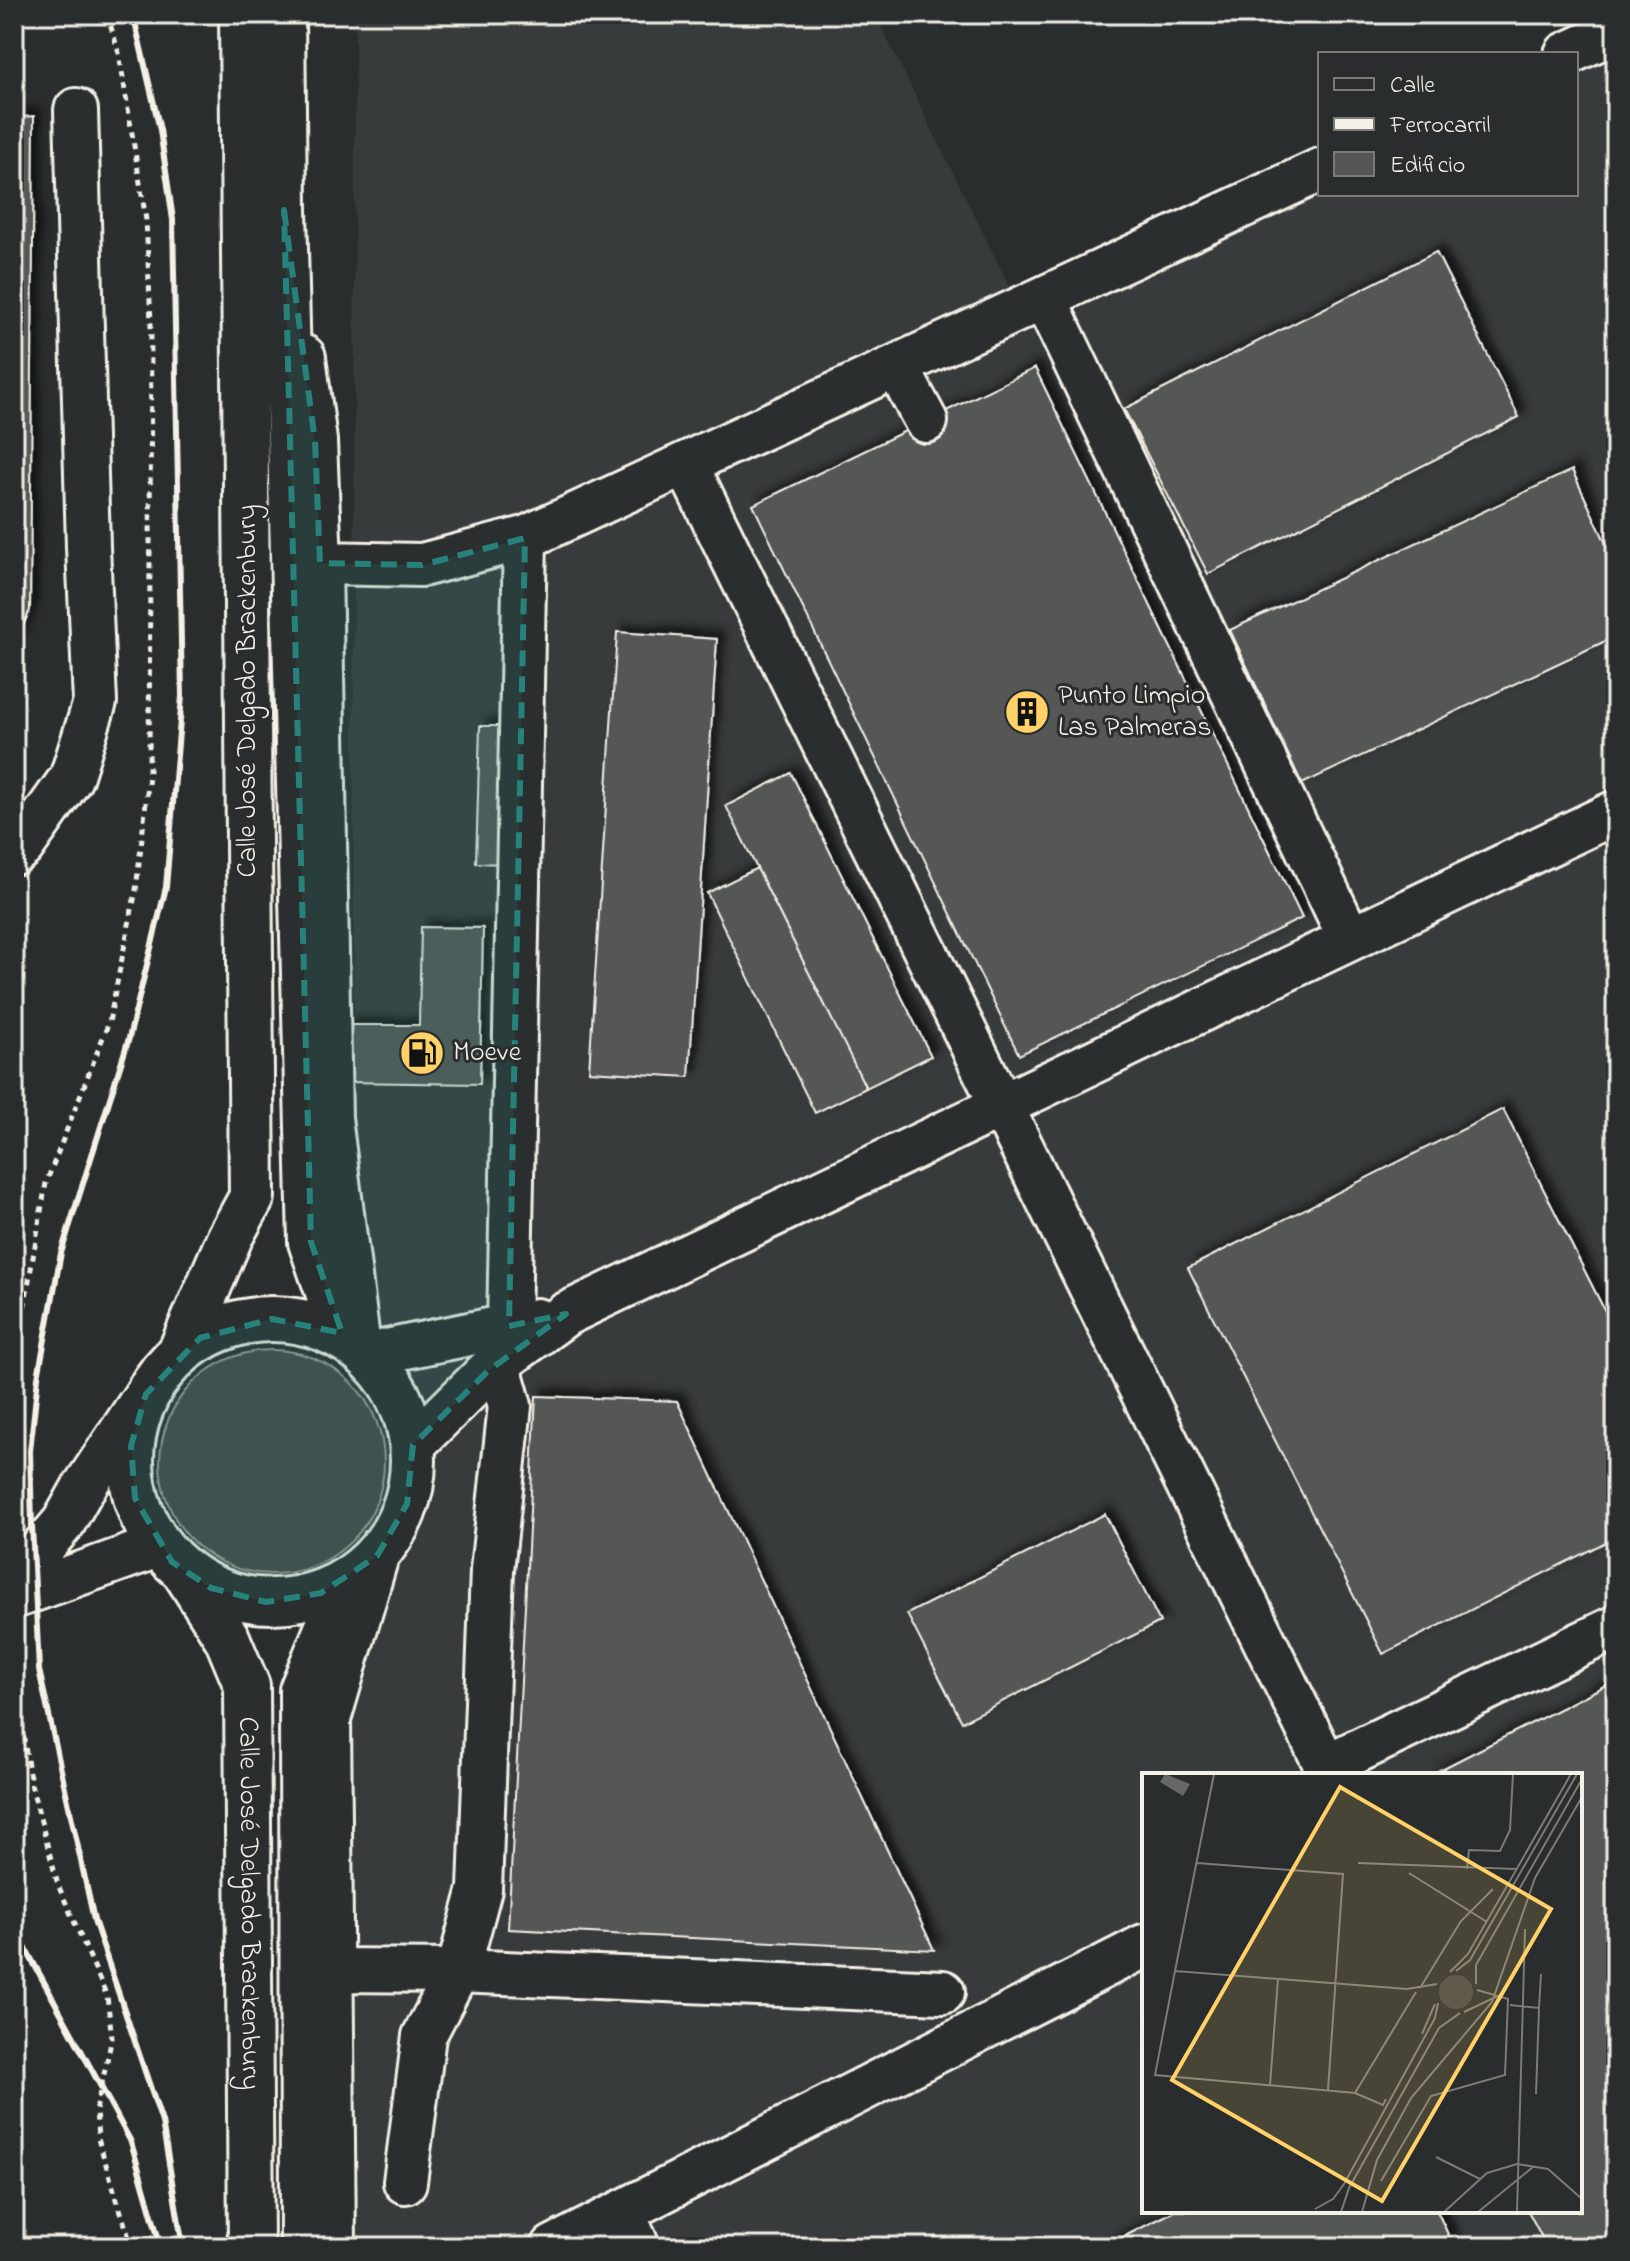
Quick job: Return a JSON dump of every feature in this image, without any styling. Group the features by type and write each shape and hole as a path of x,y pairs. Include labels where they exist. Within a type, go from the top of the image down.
{"main road":[{"name":"Calle José Delgado Brackenbury","path":"170,1362 252,1197 242,14"},
{"name":"Calle José Delgado Brackenbury","path":"282,14 284,210 311,1242 357,1347"},
{"path":"260,1320 297,1321 357,1347 390,1381 405,1412 413,1445 413,1474 407,1504 395,1531 362,1568 321,1593 294,1600 266,1602 238,1598 211,1588 173,1560 145,1524 135,1498 130,1472 131,1446 136,1419 146,1394 170,1362 200,1338 223,1327 260,1320"},
{"name":"Calle José Delgado Brackenbury","path":"173,1560 227,1638 247,1686 251,2247"},
{"name":"Calle José Delgado Brackenbury","path":"303,2247 302,1690 362,1568"}],"street":[{"path":"1570,52 1616,31"},
{"path":"14,853 22,847 71,778 95,702 76,110"},
{"path":"320,563 422,565 525,538 1318,171"},
{"path":"284,210 315,441 330,1118 357,1347 504,1345"},
{"path":"1045,299 1350,939"},
{"path":"897,367 926,421"},
{"path":"686,464 1326,1766 1616,1627"},
{"path":"405,2182 424,2036 458,1971 480,1889 492,1570 510,1406 504,1345 525,538"},
{"path":"413,1445 504,1345 1616,812"},
{"path":"14,1581 64,1522 82,1490 170,1362"},
{"path":"14,1597 173,1560"},
{"path":"334,2247 329,1719 362,1568"},
{"path":"553,2247 630,2230 1142,1947"},
{"path":"331,1970 458,1971 943,1992"}],"path":[{"path":"14,1677 31,1784 58,1885 107,1996 112,2038 96,2110 98,2139 132,2247"}],"highlighted area":[{"path":"284,210 315,441 320,563 422,565 525,538 509,1326 566,1314 488,1371 413,1445 407,1504 377,1556 321,1593 266,1602 211,1588 172,1562 135,1498 131,1446 146,1394 200,1338 272,1319 342,1333 311,1242"}],"shaded area":[{"path":"355,14 875,14 1027,322 1318,186 1318,196 1578,196 1578,65 1616,47 1616,2247 355,2247 352,1982"},
{"path":"272,1350 315,1358 351,1383 376,1419 384,1462 376,1505 351,1541 315,1566 272,1574 229,1566 193,1541 168,1505 160,1462 168,1419 193,1383 229,1358"}],"building":[{"path":"34,116 30,610 14,646 14,118"},
{"path":"1436,252 1519,417 1208,574 1124,409"},
{"name":"Punto Limpio Las Palmeras","path":"1035,368 1302,918 1019,1055 753,505"},
{"path":"1572,470 1616,565 1616,636 1302,784 1230,630"},
{"path":"617,632 717,639 689,1077 589,1071"},
{"path":"480,726 508,726 504,864 476,863"},
{"path":"791,773 931,1056 866,1088 726,806"},
{"path":"757,868 866,1088 815,1113 707,893"},
{"path":"421,927 483,928 480,1084 343,1082 344,1025 419,1025"},
{"path":"1503,1109 1616,1333 1616,1537 1383,1654 1188,1268"},
{"path":"536,1396 677,1401 934,1950 508,1929"},
{"path":"1105,1514 1160,1622 962,1722 907,1614"},
{"path":"1616,1680 1616,2247 1547,2247 1529,2213 1582,2213 1582,1773 1434,1773"},
{"path":"1171,2213 1438,2213 1454,2247 1103,2247"}],"railway":[{"path":"133,14 160,130 173,220 182,696 166,887 129,1038 61,1253 38,1377 30,1451 39,1670 94,1920 162,2122 183,2247"},
{"path":"14,1927 131,2142 161,2247"}],"place":[{"name":"Punto Limpio Las Palmeras","path":"1027,712"},
{"name":"Moeve","path":"422,1053"}]}
